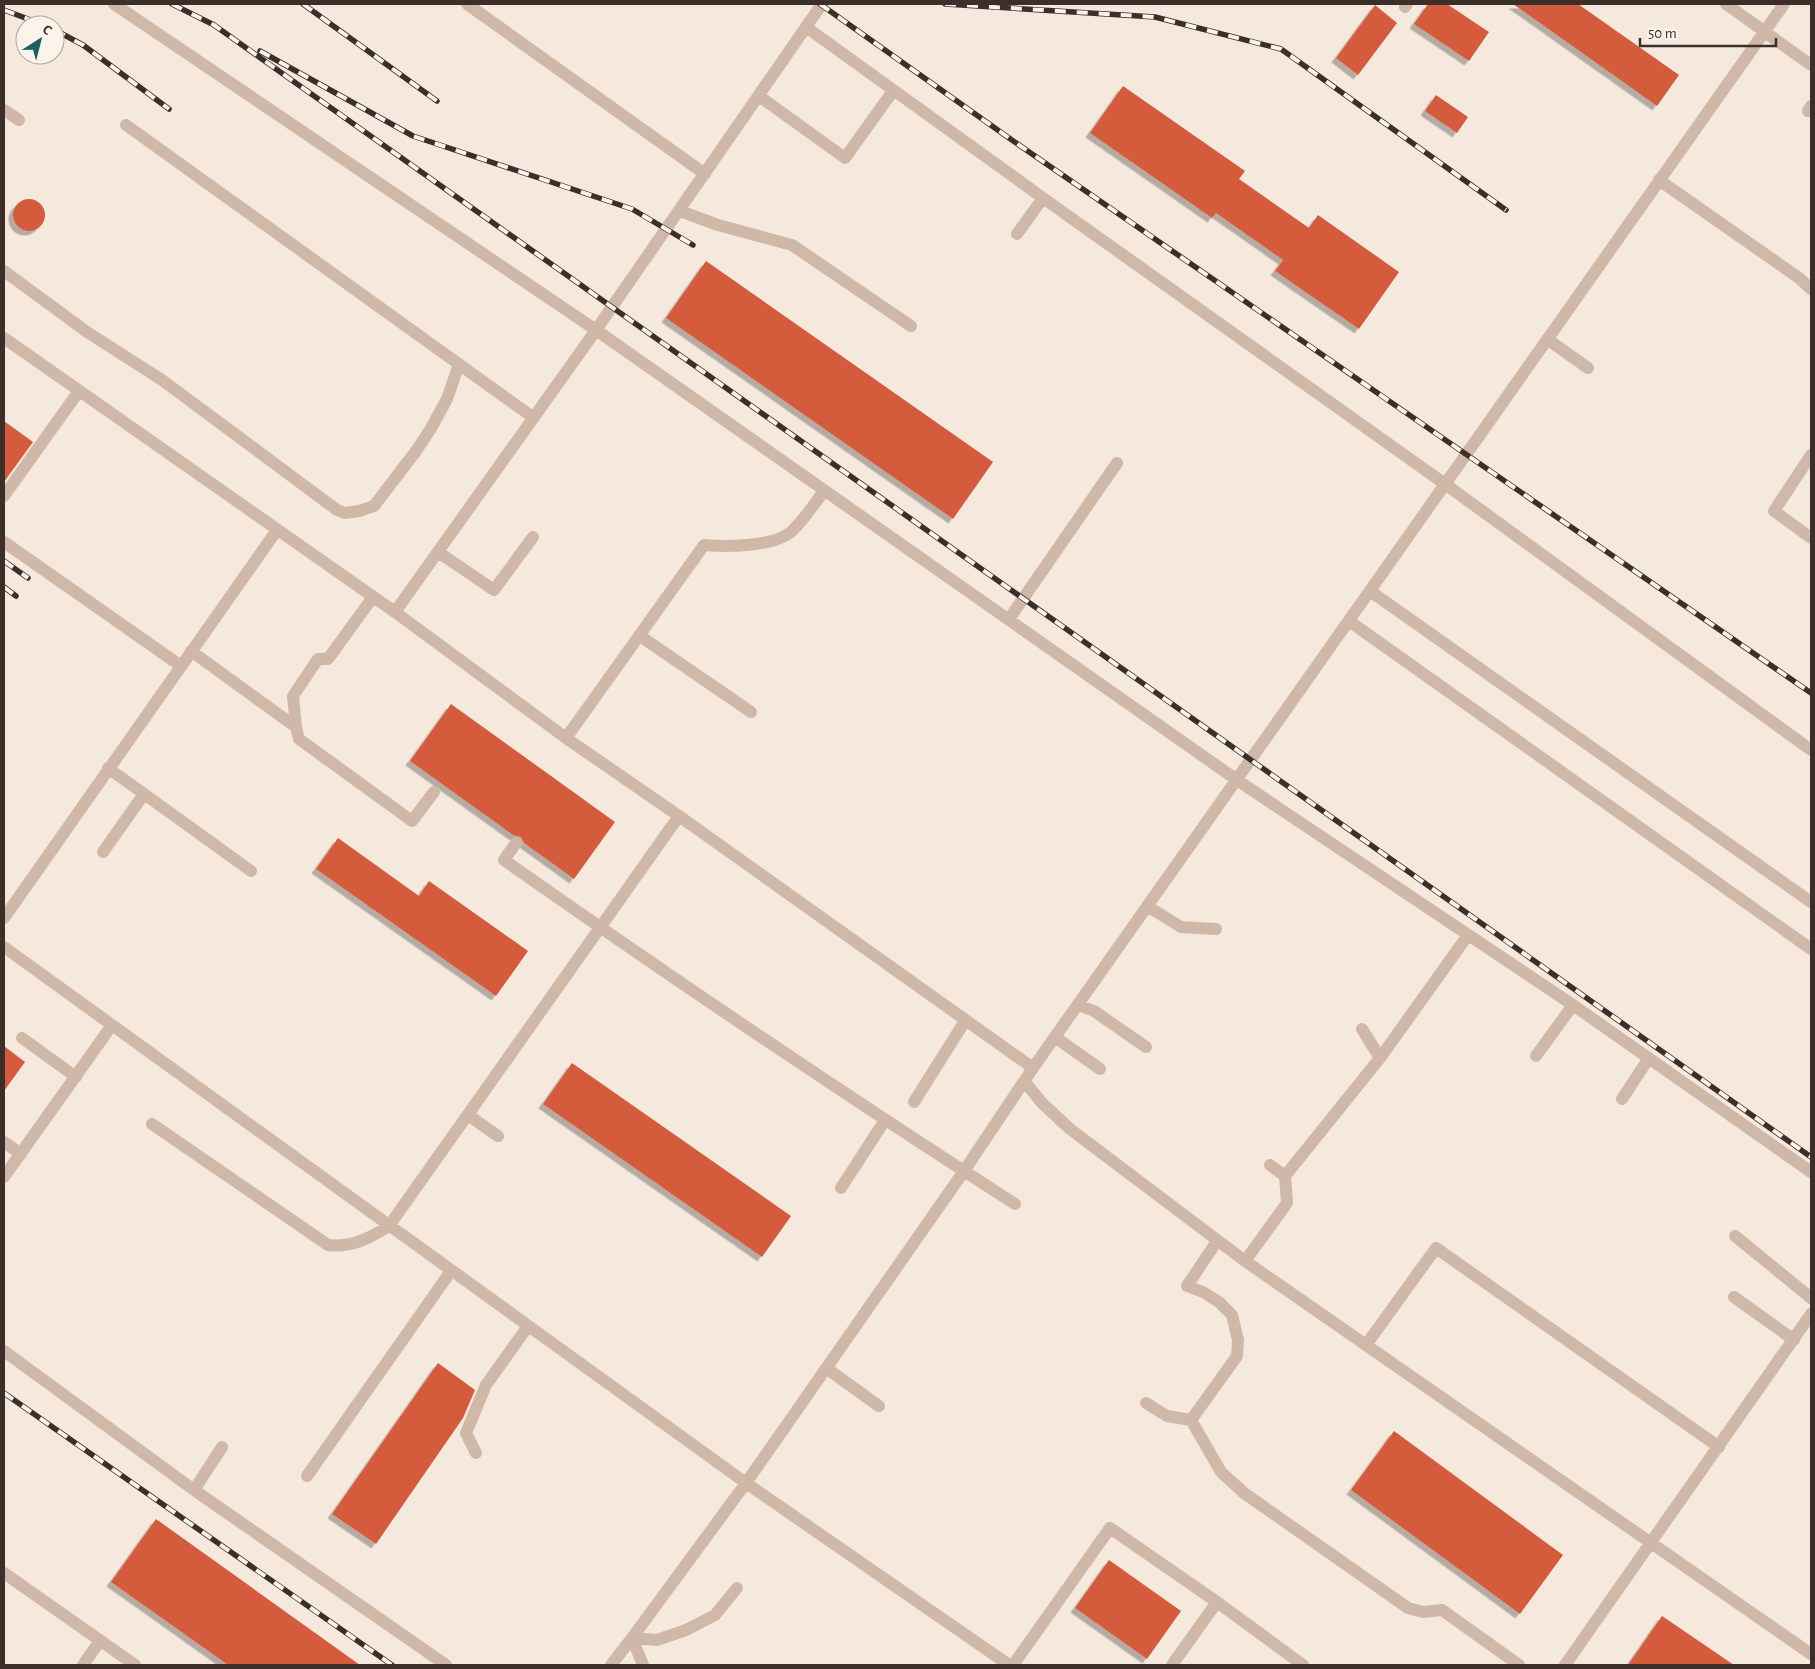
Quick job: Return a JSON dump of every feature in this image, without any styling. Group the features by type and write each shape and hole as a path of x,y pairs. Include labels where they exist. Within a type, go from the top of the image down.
{"lane":[{"path":"114,4 596,330 1237,780 1572,1005 1811,1172"},
{"path":"467,4 705,174"},
{"path":"395,612 680,211 822,4"},
{"path":"1726,4 1811,65"},
{"path":"611,1665 746,1483 964,1171 1033,1068 1784,4"},
{"path":"806,27 1042,198 1445,484 1811,750"},
{"path":"759,96 844,158 893,91"},
{"path":"4,110 19,120"},
{"path":"126,125 534,418"},
{"path":"1659,180 1799,278 1811,289"},
{"path":"1018,234 1042,198"},
{"path":"680,211 718,225 792,245 911,326"},
{"path":"4,271 87,332 162,380 337,510 345,513 374,506 426,437 447,399 459,364"},
{"path":"4,338 395,612 566,738 679,816 1033,1068"},
{"path":"1547,339 1588,368"},
{"path":"4,496 79,390"},
{"path":"1811,455 1774,511 1811,538"},
{"path":"1009,619 1117,463"},
{"path":"566,738 704,545 724,547 753,544 777,538 791,532 824,491"},
{"path":"4,918 277,530"},
{"path":"438,552 494,590 533,537"},
{"path":"4,542 181,666"},
{"path":"1370,591 1811,902"},
{"path":"373,597 328,659 318,659 293,696 299,739 412,821 434,792"},
{"path":"1348,621 1811,949"},
{"path":"640,636 751,712"},
{"path":"191,651 296,727"},
{"path":"108,768 251,871"},
{"path":"103,852 144,794"},
{"path":"152,1124 328,1245 341,1247 370,1238 389,1226 679,816"},
{"path":"516,843 504,860 600,928 885,1120 1015,1204"},
{"path":"1147,906 1180,927 1216,929"},
{"path":"1245,1261 1287,1202 1285,1176 1380,1058 1468,935"},
{"path":"4,947 746,1483 1009,1665"},
{"path":"1078,1005 1094,1011 1146,1047"},
{"path":"1536,1056 1572,1005"},
{"path":"914,1102 965,1021"},
{"path":"4,1177 112,1025"},
{"path":"1362,1029 1380,1058"},
{"path":"1055,1037 1100,1069"},
{"path":"22,1038 76,1077"},
{"path":"1622,1100 1649,1058"},
{"path":"1025,1082 1042,1103 1070,1129 1217,1241 1811,1654"},
{"path":"468,1115 498,1136"},
{"path":"840,1188 885,1120"},
{"path":"4,1142 21,1154"},
{"path":"1270,1165 1285,1176"},
{"path":"1735,1236 1811,1298"},
{"path":"1191,1420 1237,1356 1238,1340 1232,1315 1219,1302 1203,1292 1187,1286 1217,1241"},
{"path":"1366,1345 1436,1248 1719,1447"},
{"path":"307,1476 451,1271"},
{"path":"1734,1297 1794,1340"},
{"path":"1565,1665 1811,1314"},
{"path":"476,1453 466,1433 486,1385 528,1326"},
{"path":"4,1351 194,1490 446,1665"},
{"path":"826,1368 879,1406"},
{"path":"1146,1403 1167,1416 1191,1420"},
{"path":"1191,1420 1221,1472 1244,1493 1408,1608 1424,1612 1442,1610 1519,1665"},
{"path":"194,1490 222,1447"},
{"path":"1013,1665 1110,1528 1217,1602 1302,1665"},
{"path":"4,1573 135,1665"},
{"path":"632,1638 657,1640 686,1630 715,1615 737,1588"},
{"path":"1172,1665 1217,1602"},
{"path":"632,1638 643,1665"},
{"path":"83,1665 100,1641"}],"building":[{"path":"1428,4 1447,4 1489,32 1469,61 1414,24"},
{"path":"1513,4 1578,4 1679,75 1657,106"},
{"path":"1375,5 1397,23 1358,75 1336,58"},
{"path":"1123,86 1245,171 1239,179 1309,228 1318,215 1399,272 1359,329 1275,271 1283,260 1216,213 1212,218 1090,133"},
{"path":"1436,95 1468,117 1457,133 1425,111"},
{"path":"29,199 35,200 40,204 44,209 44,221 40,226 35,230 29,231 23,230 18,226 14,221 13,215 14,209 18,204 23,200"},
{"path":"706,261 993,462 953,519 666,318"},
{"path":"4,421 33,442 4,482"},
{"path":"451,704 615,822 574,879 524,843 521,837 513,835 410,761"},
{"path":"338,838 419,896 429,881 528,951 496,996 316,869"},
{"path":"4,1046 25,1062 4,1091"},
{"path":"572,1063 791,1216 762,1257 543,1104"},
{"path":"438,1363 475,1390 463,1418 376,1544 332,1514"},
{"path":"1394,1431 1563,1555 1520,1614 1351,1490"},
{"path":"156,1519 360,1665 228,1665 111,1582"},
{"path":"1109,1560 1181,1611 1147,1659 1075,1608"},
{"path":"1662,1616 1734,1665 1628,1665"}],"railway":[{"path":"172,4 214,25 1811,1157"},
{"path":"303,4 437,101"},
{"path":"820,4 1009,138 1811,693"},
{"path":"945,4 1155,17 1281,49 1506,210"},
{"path":"4,10 17,15"},
{"path":"65,35 83,45 169,109"},
{"path":"260,51 413,136 632,209 693,245"},
{"path":"4,561 28,578"},
{"path":"4,587 16,596"},
{"path":"4,1393 392,1665"}]}
